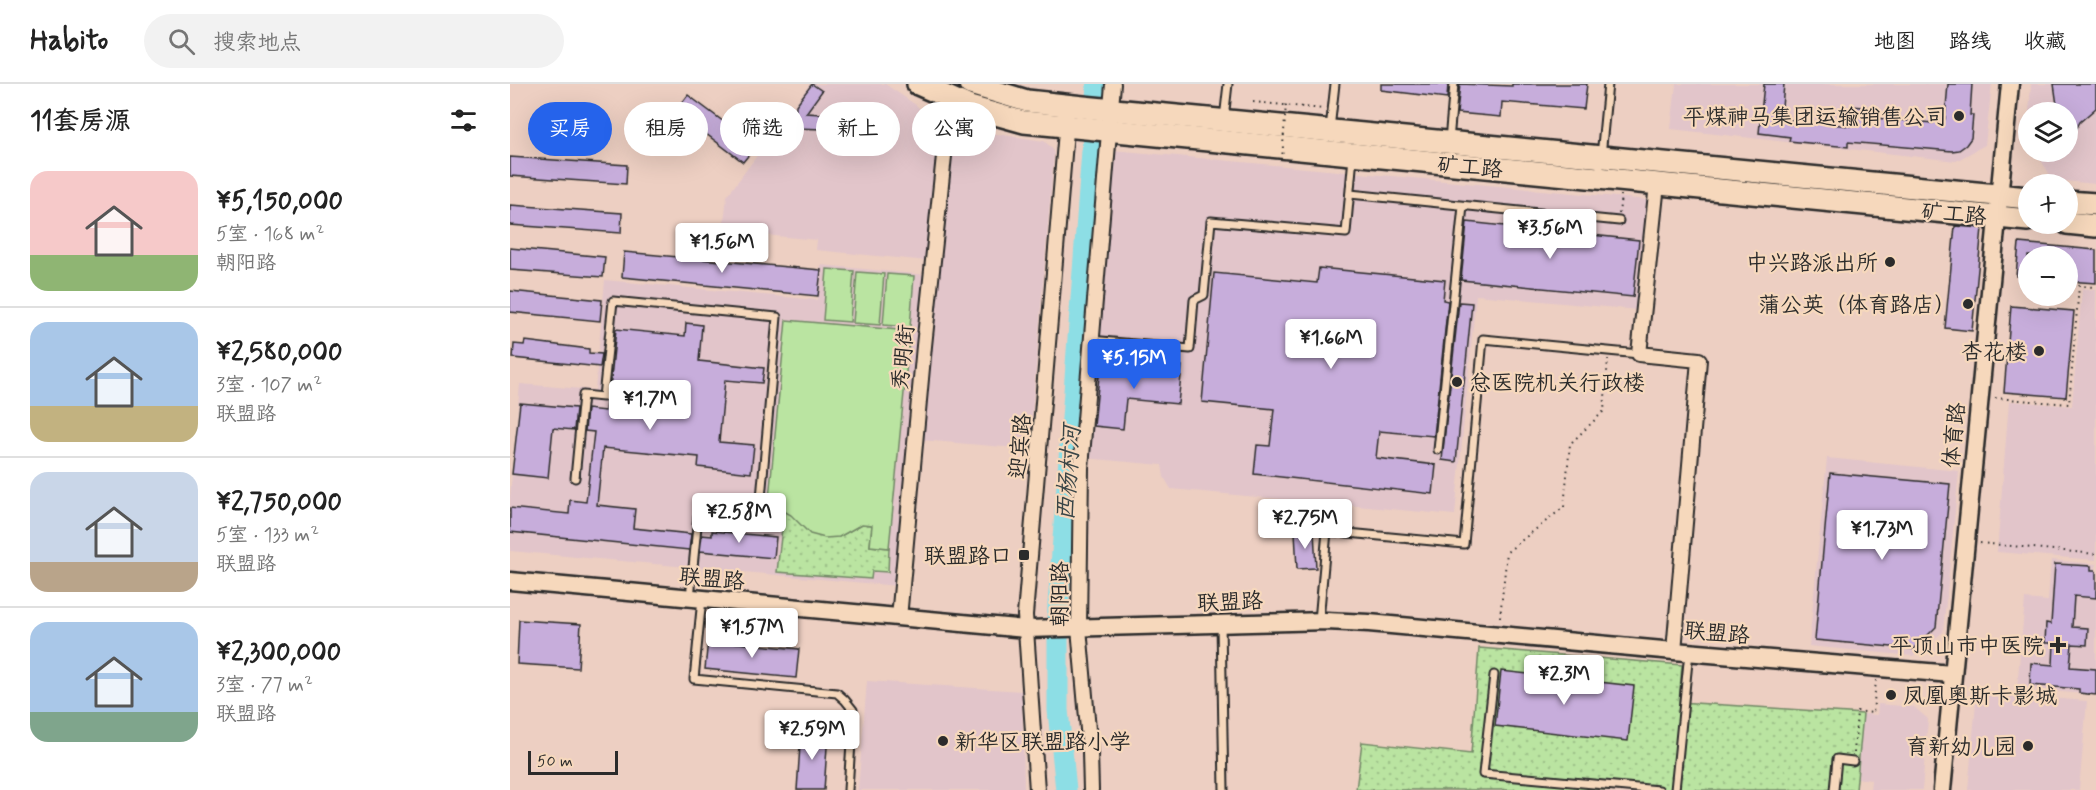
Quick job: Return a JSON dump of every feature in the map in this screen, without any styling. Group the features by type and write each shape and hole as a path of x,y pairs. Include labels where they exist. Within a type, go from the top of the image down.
{"main road":[{"name":"矿工路","path":"918,84 970,107 1024,122 1074,117 1109,120 1353,155 1600,168 1999,206 2018,215"},
{"name":"矿工路","path":"970,84 1074,117"},
{"name":"矿工路","path":"1109,120 1224,122 1449,143 1600,168 1623,181 1999,206 2018,201"},
{"path":"2078,203 2096,204"},
{"path":"2078,224 2096,226"}],"street":[{"name":"朝阳路","path":"1091,790 1090,752 1076,629 1081,468 1113,84"},
{"name":"体育路","path":"1942,790 2010,84"},
{"name":"秀明街","path":"899,618 950,99"},
{"name":"迎宾路","path":"1037,790 1031,630 1025,615 1074,117"},
{"path":"1657,184 1639,354 1699,360 1682,652"},
{"name":"联盟路","path":"510,582 1031,630 1319,621 1369,623 1952,674"}],"lane":[{"path":"1224,122 1228,84"},
{"path":"1330,132 1335,84"},
{"path":"1449,143 1454,84"},
{"path":"1600,168 1608,84"},
{"path":"1091,340 1190,349 1194,300 1204,295 1211,221 1346,233 1353,155"},
{"path":"1350,194 1619,221"},
{"path":"1438,450 1463,206"},
{"path":"575,478 583,395 603,397 613,301 777,317 759,521 698,516 694,679 837,693 853,710 848,790"},
{"path":"1319,621 1327,531 1464,544 1483,339 1639,354"},
{"path":"1221,624 1224,790"},
{"path":"1675,790 1682,652"},
{"path":"1494,675 1483,774 1659,790"},
{"path":"1834,790 1837,759 1853,761"}],"path":[{"path":"1253,102 1320,108"},
{"path":"1282,160 1286,104"},
{"path":"1619,221 1623,181"},
{"path":"1980,396 2069,404 2079,286 2096,287"},
{"path":"1500,617 1507,552 1564,507 1570,444 1604,411 1609,351"},
{"path":"1965,542 2096,554"},
{"path":"1853,761 1857,711 1873,713 1877,668"}],"shaded area":[{"path":"810,84 885,84 912,102 912,156 938,156 928,261 816,250 817,240 723,231 727,196 757,156 804,156 804,102 797,102"},
{"name":"平煤神马集团运输销售公司","path":"1676,84 1992,84 1985,145 1956,161 1671,129"},
{"path":"2031,84 2096,84 2096,184 2078,182 2078,174 2049,174 2042,162 2078,162 2078,102 2030,102"},
{"path":"996,134 1044,141 1052,148 1054,154 1029,449 921,440 949,156 996,156"},
{"path":"1113,150 1648,200 1638,310 1476,295 1455,515 1171,489 1164,477 1162,465 1084,458"},
{"path":"821,265 927,275 898,586 510,551 510,497 520,384 595,390 605,280 817,300"},
{"path":"2082,289 2096,290 2096,560 1997,552 2009,401 2072,406"},
{"path":"1827,458 1959,471 1943,632 1913,656 1809,646"},
{"name":"平顶山市中医院","path":"2051,560 2096,564 2096,695 2017,688 2025,599 2048,601"},
{"name":"新华区联盟路小学","path":"867,681 1022,691 1024,790 858,790"},
{"name":"育新幼儿园","path":"1977,692 2087,701 2079,790 1968,790"},
{"path":"1878,704 1914,707 1928,719 1922,790 1870,790 1871,780 1857,778 1863,714 1877,715"}],"green space":[{"path":"827,269 854,271 850,322 823,320"},
{"path":"857,272 884,274 880,325 853,323"},
{"path":"887,274 914,276 910,327 883,325"},
{"path":"786,320 910,331 889,548 870,546 872,525 862,524 839,537 825,538 810,534 784,511 768,509"},
{"path":"784,511 839,537 862,524 872,525 870,546 889,548 888,572 872,571 871,579 777,572"},
{"path":"1479,648 1682,665 1679,702 1863,714 1856,790 1356,790 1362,742 1471,754"}],"building":[{"path":"812,84 822,91 806,113 816,114 816,129 804,128 804,102 798,102"},
{"path":"1381,84 1448,84 1447,98 1381,90"},
{"path":"1460,84 1512,86 1512,84 1587,84 1584,109 1502,102 1501,117 1457,113"},
{"name":"平煤神马集团运输销售公司","path":"1764,84 1784,84 1781,119 1850,126 1851,106 1876,108 1875,118 1933,123 1934,118 1945,119 1948,84 1972,84 1971,138 1959,150 1952,151 1848,142 1848,147 1789,141 1790,137 1759,133"},
{"path":"2054,84 2096,84 2096,108 2078,126 2078,102 2057,102"},
{"path":"688,95 697,102 683,102"},
{"path":"708,110 720,119 720,144 708,135"},
{"path":"735,156 748,156 743,162"},
{"path":"510,157 627,165 626,184 510,176"},
{"path":"510,205 622,213 621,233 510,225"},
{"path":"1467,222 1639,240 1633,297 1461,280"},
{"path":"1955,226 1982,228 1972,331 1945,328"},
{"path":"2019,243 2052,246 2019,246"},
{"path":"510,248 605,257 603,277 510,270"},
{"path":"2078,248 2096,250 2096,283 2078,282"},
{"path":"624,252 821,270 818,296 622,277"},
{"path":"1319,268 1445,280 1443,300 1448,301 1434,436 1379,431 1376,458 1436,465 1433,494 1254,474 1257,445 1270,446 1274,409 1202,402 1214,273 1317,283"},
{"path":"510,291 602,300 600,321 510,312"},
{"name":"总医院机关行政楼","path":"1459,302 1472,303 1456,462 1442,460"},
{"name":"杏花楼","path":"2011,306 2074,311 2066,397 2004,392"},
{"path":"686,323 702,325 699,361 764,368 762,383 725,380 719,442 754,445 751,473 698,467 699,457 603,448 597,505 635,509 633,528 691,534 689,550 510,532 510,508 569,514 570,500 586,502 594,432 585,431 587,409 605,411 609,398 616,329 685,336"},
{"path":"525,341 589,349 589,353 602,354 600,367 513,358 514,344 524,345"},
{"path":"1132,361 1182,366 1178,404 1126,399 1123,429 1094,426 1100,366 1131,369"},
{"path":"520,403 576,408 574,430 553,428 548,478 512,474"},
{"path":"1830,473 1950,484 1936,627 1914,649 1815,640"},
{"path":"712,531 776,537 774,558 700,551 702,535 712,536"},
{"path":"1314,531 1316,568 1297,569 1295,532"},
{"path":"2055,564 2091,566 2091,570 2096,572 2096,598 2074,596 2072,627 2088,628 2087,645 2072,644 2070,667 2096,669 2096,695 2079,693 2079,689 2030,685 2031,663 2053,665 2054,643 2045,643 2046,623 2051,624"},
{"path":"519,620 581,624 578,668 517,664"},
{"path":"708,640 799,649 796,678 705,669"},
{"path":"1501,671 1634,686 1628,741 1495,726"},
{"path":"801,731 828,733 824,790 797,790"}],"waterway":[{"name":"西杨村河","path":"1066,790 1058,710 1058,606 1097,84"}],"place":[{"name":"平煤神马集团运输销售公司","path":"1959,116"},
{"name":"中兴路派出所","path":"1890,262"},
{"name":"蒲公英（体育路店）","path":"1968,304"},
{"name":"杏花楼","path":"2039,351"},
{"name":"总医院机关行政楼","path":"1457,382"},
{"name":"联盟路口","path":"1024,555"},
{"name":"平顶山市中医院","path":"2058,645"},
{"name":"凤凰奥斯卡影城","path":"1891,695"},
{"name":"新华区联盟路小学","path":"943,741"},
{"name":"育新幼儿园","path":"2028,746"}]}
